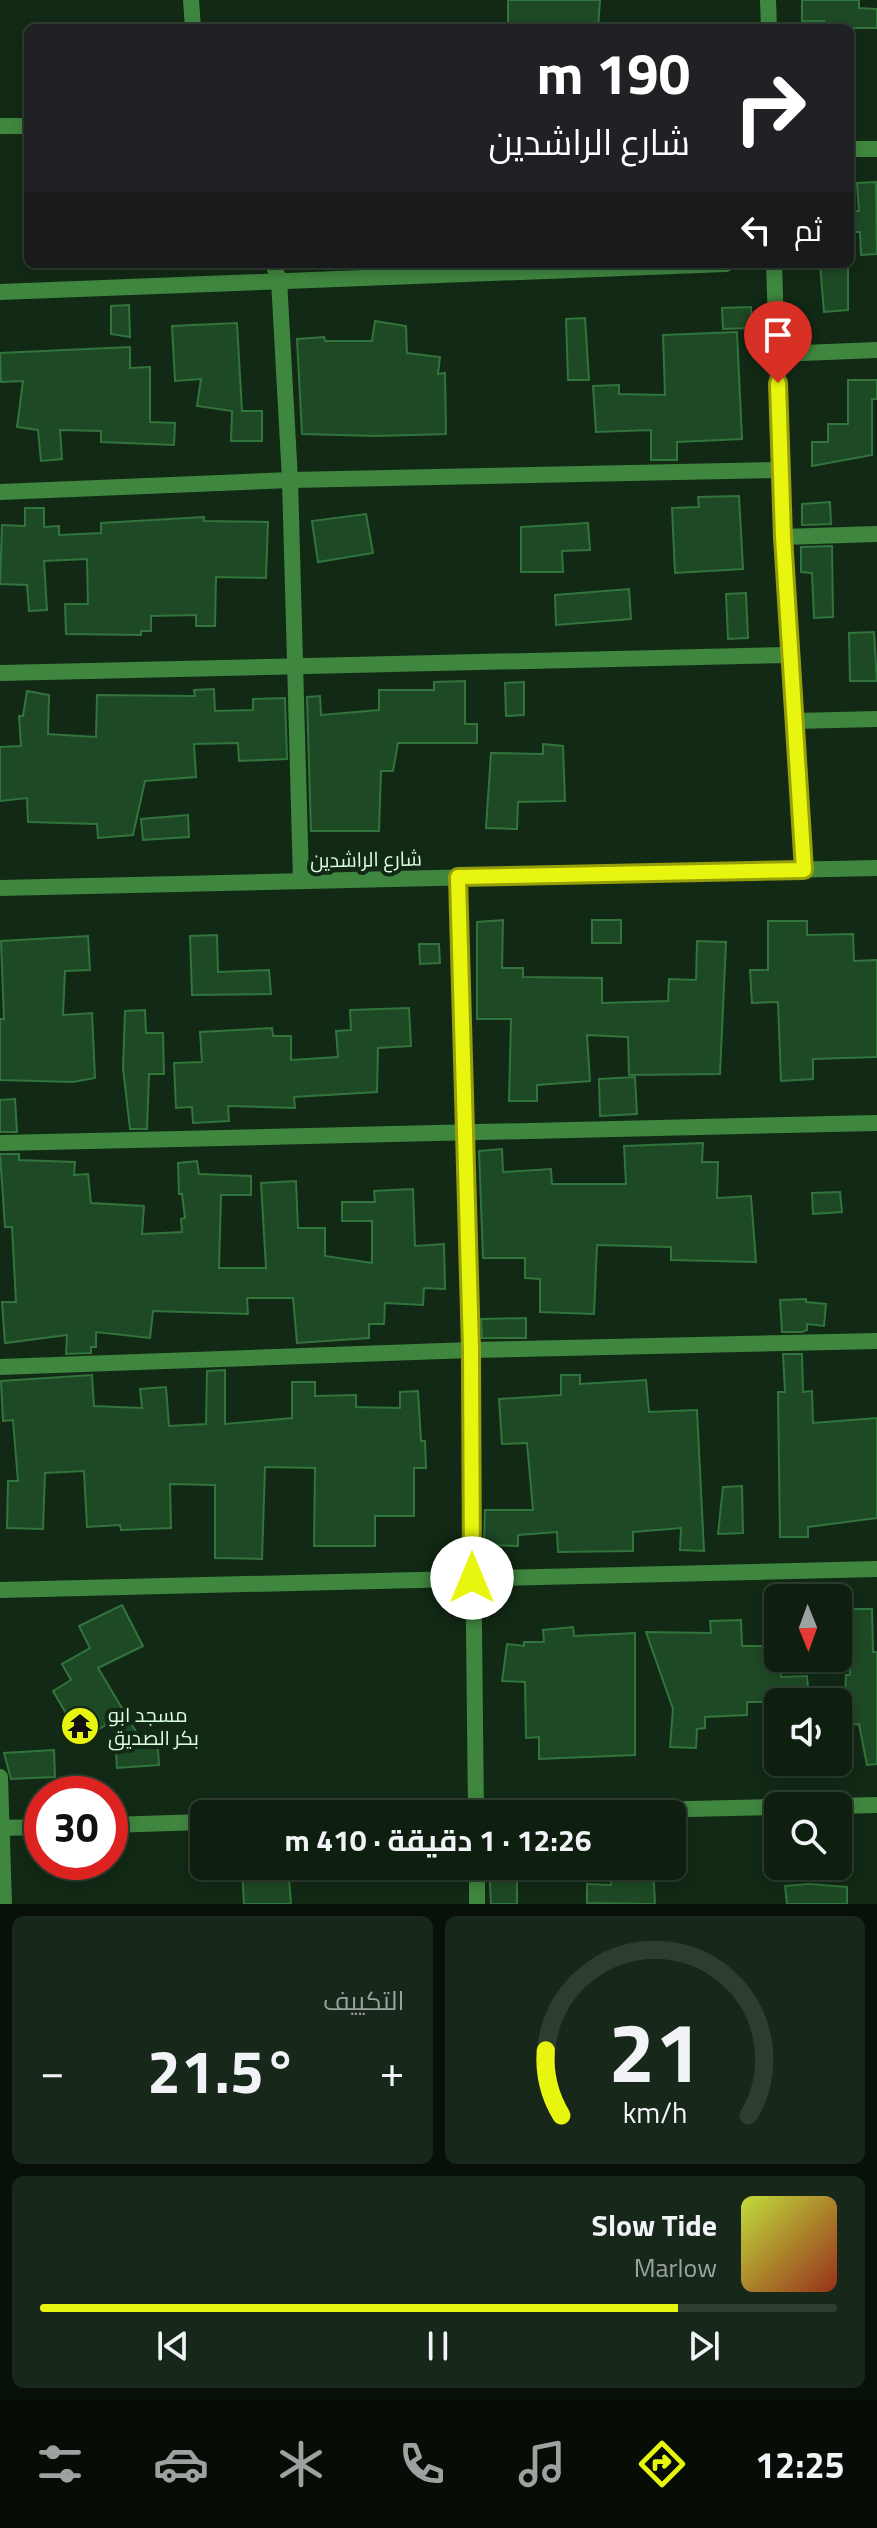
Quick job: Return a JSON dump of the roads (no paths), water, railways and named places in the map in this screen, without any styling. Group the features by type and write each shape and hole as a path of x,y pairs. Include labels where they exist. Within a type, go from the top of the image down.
{"street":[{"path":"191,0 193,24"},
{"path":"768,0 769,24"},
{"path":"0,126 24,126"},
{"path":"854,149 877,149"},
{"path":"0,292 276,272 501,268"},
{"path":"774,268 783,537 804,870"},
{"path":"276,272 290,480 301,880"},
{"path":"777,354 877,350"},
{"path":"0,492 290,480 780,470"},
{"path":"783,537 877,534"},
{"path":"0,673 789,655"},
{"path":"795,721 877,719"},
{"name":"شارع الراشدين","path":"0,888 877,868"},
{"path":"458,877 471,1350 474,1800"},
{"path":"0,1143 877,1123"},
{"path":"0,1367 471,1350 877,1341"},
{"path":"0,1590 877,1569"},
{"path":"0,1777 4,1904"},
{"path":"852,1806 877,1805"},
{"path":"686,1809 764,1807"},
{"path":"128,1824 190,1822"},
{"path":"1,1828 24,1827"},
{"path":"477,1880 477,1904"}],"place":[{"name":"مسجد ابو بكر الصديق","path":"80,1726"}]}
